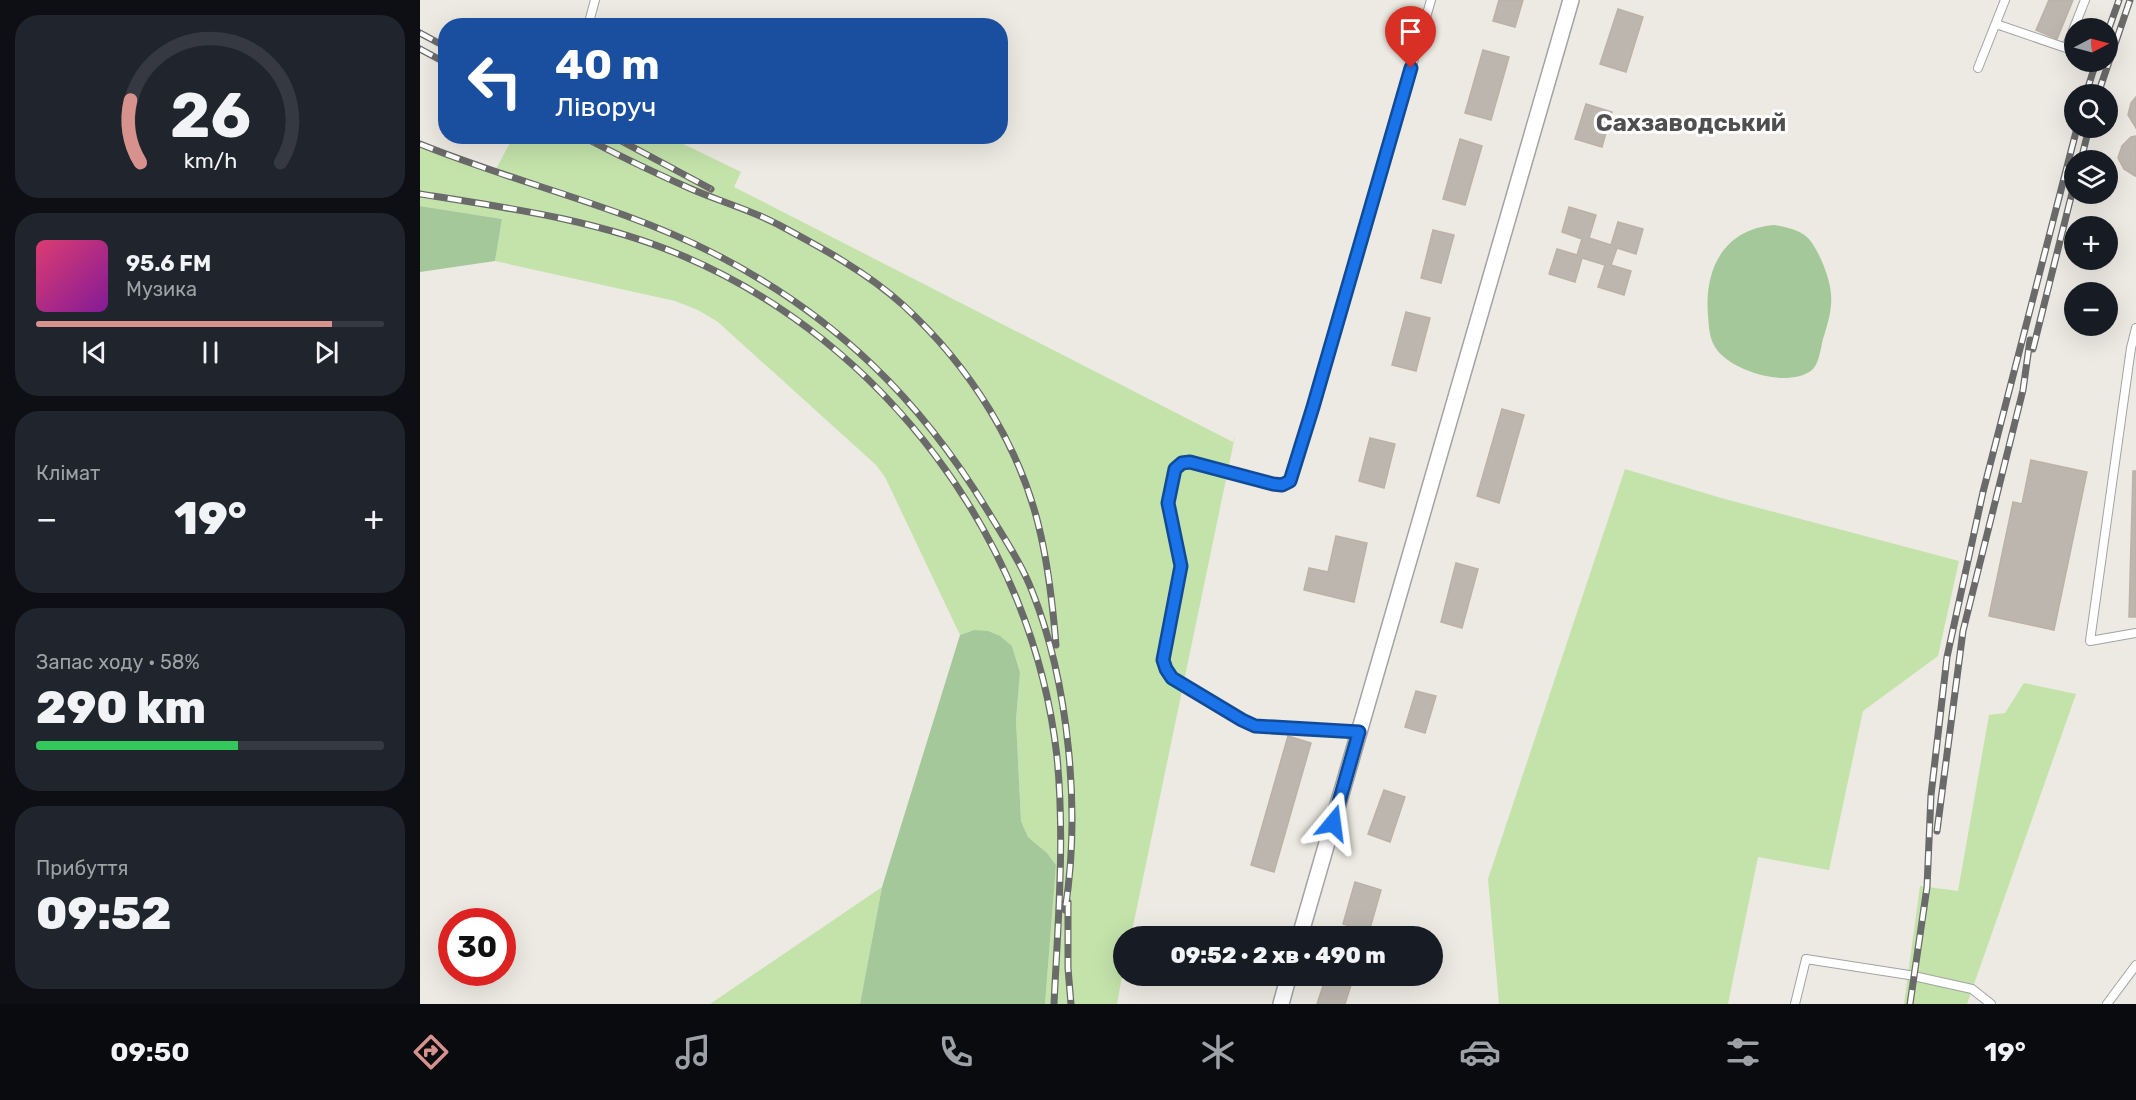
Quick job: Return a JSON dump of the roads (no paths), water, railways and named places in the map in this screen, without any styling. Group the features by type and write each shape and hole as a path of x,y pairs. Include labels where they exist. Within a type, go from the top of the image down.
{"street":[{"path":"1303,926 1571,0"},
{"path":"1281,1004 1286,986"}],"lane":[{"path":"590,18 595,0"},
{"path":"1359,732 1255,726 1172,678 1163,660 1181,566 1168,503 1175,469 1182,463 1190,462 1273,484 1282,485 1290,481 1431,0"},
{"path":"1978,68 2005,0"},
{"path":"1996,24 2066,48 2085,0"},
{"path":"2136,328 2131,348 2090,641 2136,633"},
{"path":"1795,1004 1806,959 1909,975 1972,988 1991,1004"},
{"path":"2107,1004 2136,965"}],"railway":[{"path":"2113,18 2119,0"},
{"path":"2101,84 2130,0"},
{"path":"420,33 438,43"},
{"path":"420,49 438,59"},
{"path":"2089,84 2093,72"},
{"path":"1910,1004 1927,887 1931,795 1947,657 1983,492 2074,138"},
{"path":"2084,150 2086,138"},
{"path":"420,144 605,208 678,236 713,253 757,277 798,304 872,364 905,399 965,475 1003,535 1028,581 1045,627 1063,707 1071,790 1072,832 1065,910"},
{"path":"597,144 700,193 766,219 843,261 903,305 950,354 990,410 1021,471 1044,550 1056,645"},
{"path":"627,144 711,189"},
{"path":"420,194 553,217 619,233 683,256 756,293 823,340 883,395 936,457 981,526 1017,599 1042,677 1057,757 1059,788 1060,880 1054,1004"},
{"path":"2033,349 2069,204"},
{"path":"1937,831 1963,631 2023,390 2030,340"},
{"path":"1068,902 1068,968 1071,1004"}],"district":[{"name":"Сахзаводський","path":"1691,123"}]}
